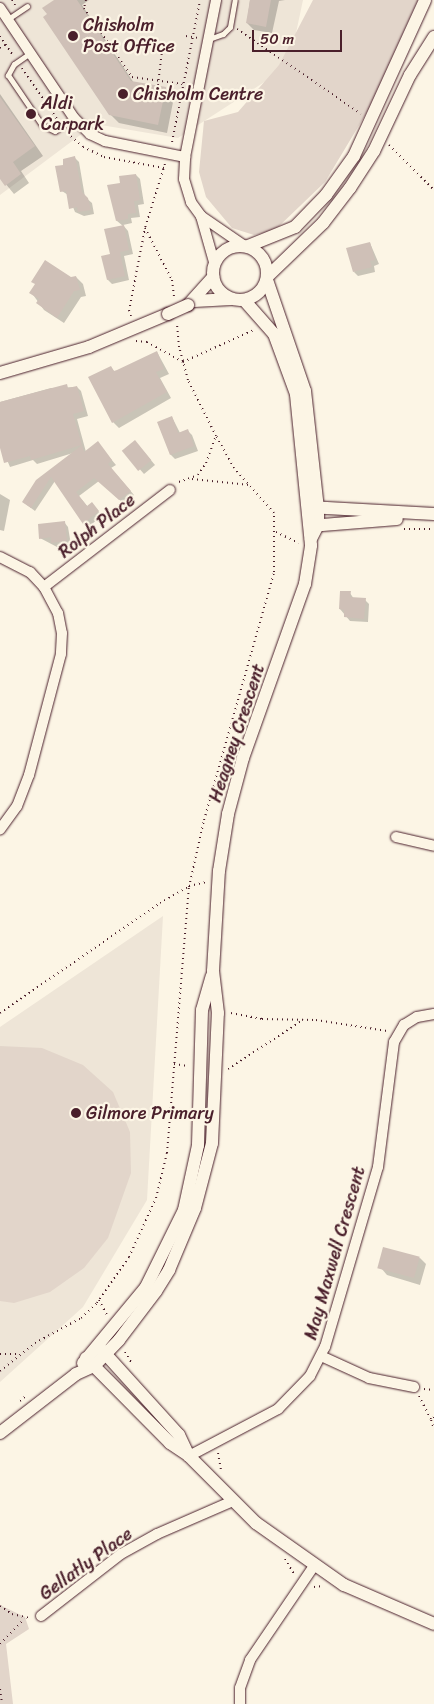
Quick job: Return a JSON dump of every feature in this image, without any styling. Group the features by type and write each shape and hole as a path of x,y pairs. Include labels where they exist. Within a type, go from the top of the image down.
{"street":[{"path":"216,0 185,157 184,179 191,202 201,216 214,262 213,277 217,287 238,300"},
{"path":"214,262 226,249 245,246 295,227 326,195 354,156 371,124 425,0"},
{"path":"3,14 74,118 90,134 105,140 185,157"},
{"path":"191,303 254,297 267,279 323,222 350,188 381,136 410,75 434,37"},
{"path":"201,216 263,258 267,279"},
{"path":"0,373 89,347 172,315 191,303 213,277"},
{"name":"Heagney Crescent","path":"0,1433 90,1362 156,1291 189,1211 204,1146 218,1013 213,971 218,884 228,814 243,758 305,584 306,542 313,525 296,394 267,279"},
{"name":"Heagney Crescent","path":"238,300 274,334 287,356"},
{"name":"Rolph Place","path":"44,587 170,490"},
{"path":"312,508 434,515"},
{"path":"313,525 434,515"},
{"path":"0,557 30,572 44,587 58,613 61,654 22,796 0,828"},
{"path":"396,837 434,846"},
{"path":"397,1033 416,1017 434,1014"},
{"name":"May Maxwell Crescent","path":"189,1456 278,1409 306,1382 321,1356 378,1167 397,1033"},
{"path":"102,1350 179,1435 189,1456"},
{"path":"321,1356 369,1378 414,1387"},
{"path":"90,1362 170,1444 189,1456 256,1523 314,1566 374,1600 434,1624"},
{"name":"Gellatly Place","path":"41,1616 121,1554 157,1534 233,1501"},
{"path":"240,1704 240,1688 250,1660 314,1566"}],"lane":[{"path":"208,40 223,34 230,27 235,0"},
{"path":"3,14 27,6"},
{"path":"30,53 14,64 8,75 42,125 55,132 74,118"}],"path":[{"path":"86,0 84,8 132,77 184,84"},
{"path":"132,319 129,311 145,228 168,154 200,0"},
{"path":"236,28 354,108 371,124"},
{"path":"158,86 163,42"},
{"path":"381,136 434,190"},
{"path":"145,228 172,280 175,298"},
{"path":"0,1371 20,1354 80,1318 100,1300 125,1264 147,1220 165,1167 189,886 204,820 266,608 274,566 276,532 272,509 234,468 216,436 182,362 172,315"},
{"path":"182,362 253,330"},
{"path":"147,342 182,362"},
{"path":"190,478 206,463 216,436"},
{"path":"170,490 183,480 190,478 250,484"},
{"path":"398,530 434,529"},
{"path":"276,532 306,542"},
{"path":"0,1013 83,953 189,886 206,882 218,884"},
{"path":"226,1012 262,1018 303,1020 397,1033"},
{"path":"226,1069 252,1056 303,1020"},
{"path":"100,1300 105,1306 107,1322"},
{"path":"125,1345 125,1354 132,1364"},
{"path":"0,1354 20,1354"},
{"path":"414,1387 434,1390"},
{"path":"414,1387 434,1429"},
{"path":"18,1406 24,1396 32,1394"},
{"path":"431,1420 434,1417"},
{"path":"209,1444 219,1454 220,1469 227,1476"},
{"path":"283,1558 294,1570 294,1578"},
{"path":"311,1588 324,1586 332,1590"},
{"path":"0,1606 25,1619"},
{"path":"0,1644 25,1619 41,1616"},
{"path":"0,1689 2,1704"}],"shaded area":[{"name":"Chisholm Centre","path":"0,0 303,0 289,66 178,138 95,124 0,195"},
{"path":"313,0 418,0 370,107 325,182 275,230 254,235 232,228 206,197 199,172 204,121 238,112 279,65"},
{"name":"Gilmore Primary","path":"163,916 147,1200 83,1307 0,1382 0,1027"},
{"path":"0,1046 42,1048 83,1065 113,1092 130,1132 131,1173 108,1238 84,1268 50,1292 14,1303 0,1301"},
{"path":"0,1605 25,1617 29,1629 6,1644 13,1704 0,1704"}],"building":[{"path":"54,0 77,0 131,81 166,87 158,125 109,115 43,17 47,14 42,8"},
{"path":"250,0 271,0 266,27 246,23"},
{"path":"0,97 35,146 13,162 21,174 5,186 0,179"},
{"path":"75,156 82,192 88,198 91,210 78,212 77,207 69,209 66,191 60,192 55,166 63,165 63,159"},
{"path":"136,174 140,200 134,201 136,213 128,214 128,219 116,221 107,185 120,183 119,176"},
{"path":"124,225 129,250 120,252 125,276 107,280 101,256 110,254 104,229"},
{"path":"370,242 375,260 370,261 372,267 353,272 346,248"},
{"path":"45,260 71,277 76,276 80,290 74,291 57,318 36,303 39,299 29,293 35,284 31,282"},
{"path":"157,351 164,369 156,372 167,392 112,423 88,377 111,366 114,371 117,370"},
{"path":"67,384 68,388 77,386 84,411 73,414 82,445 31,460 30,456 4,463 0,448 0,402"},
{"path":"172,416 178,433 188,429 194,446 170,455 157,422"},
{"path":"135,440 151,460 138,471 122,451"},
{"path":"98,441 112,460 108,464 131,491 119,500 94,478 76,492 87,506 92,502 99,511 83,524 51,477 31,508 22,502 36,480 82,445 84,452"},
{"path":"65,521 67,541 51,543 51,537 39,539 38,524"},
{"path":"340,591 351,591 350,597 366,598 364,619 344,617 344,610 339,609"},
{"path":"383,1247 420,1257 414,1278 377,1268"}],"place":[{"name":"Chisholm Post Office","path":"73,36"},
{"name":"Chisholm Centre","path":"123,94"},
{"name":"Aldi Carpark","path":"31,114"},
{"name":"Gilmore Primary","path":"76,1113"}]}
